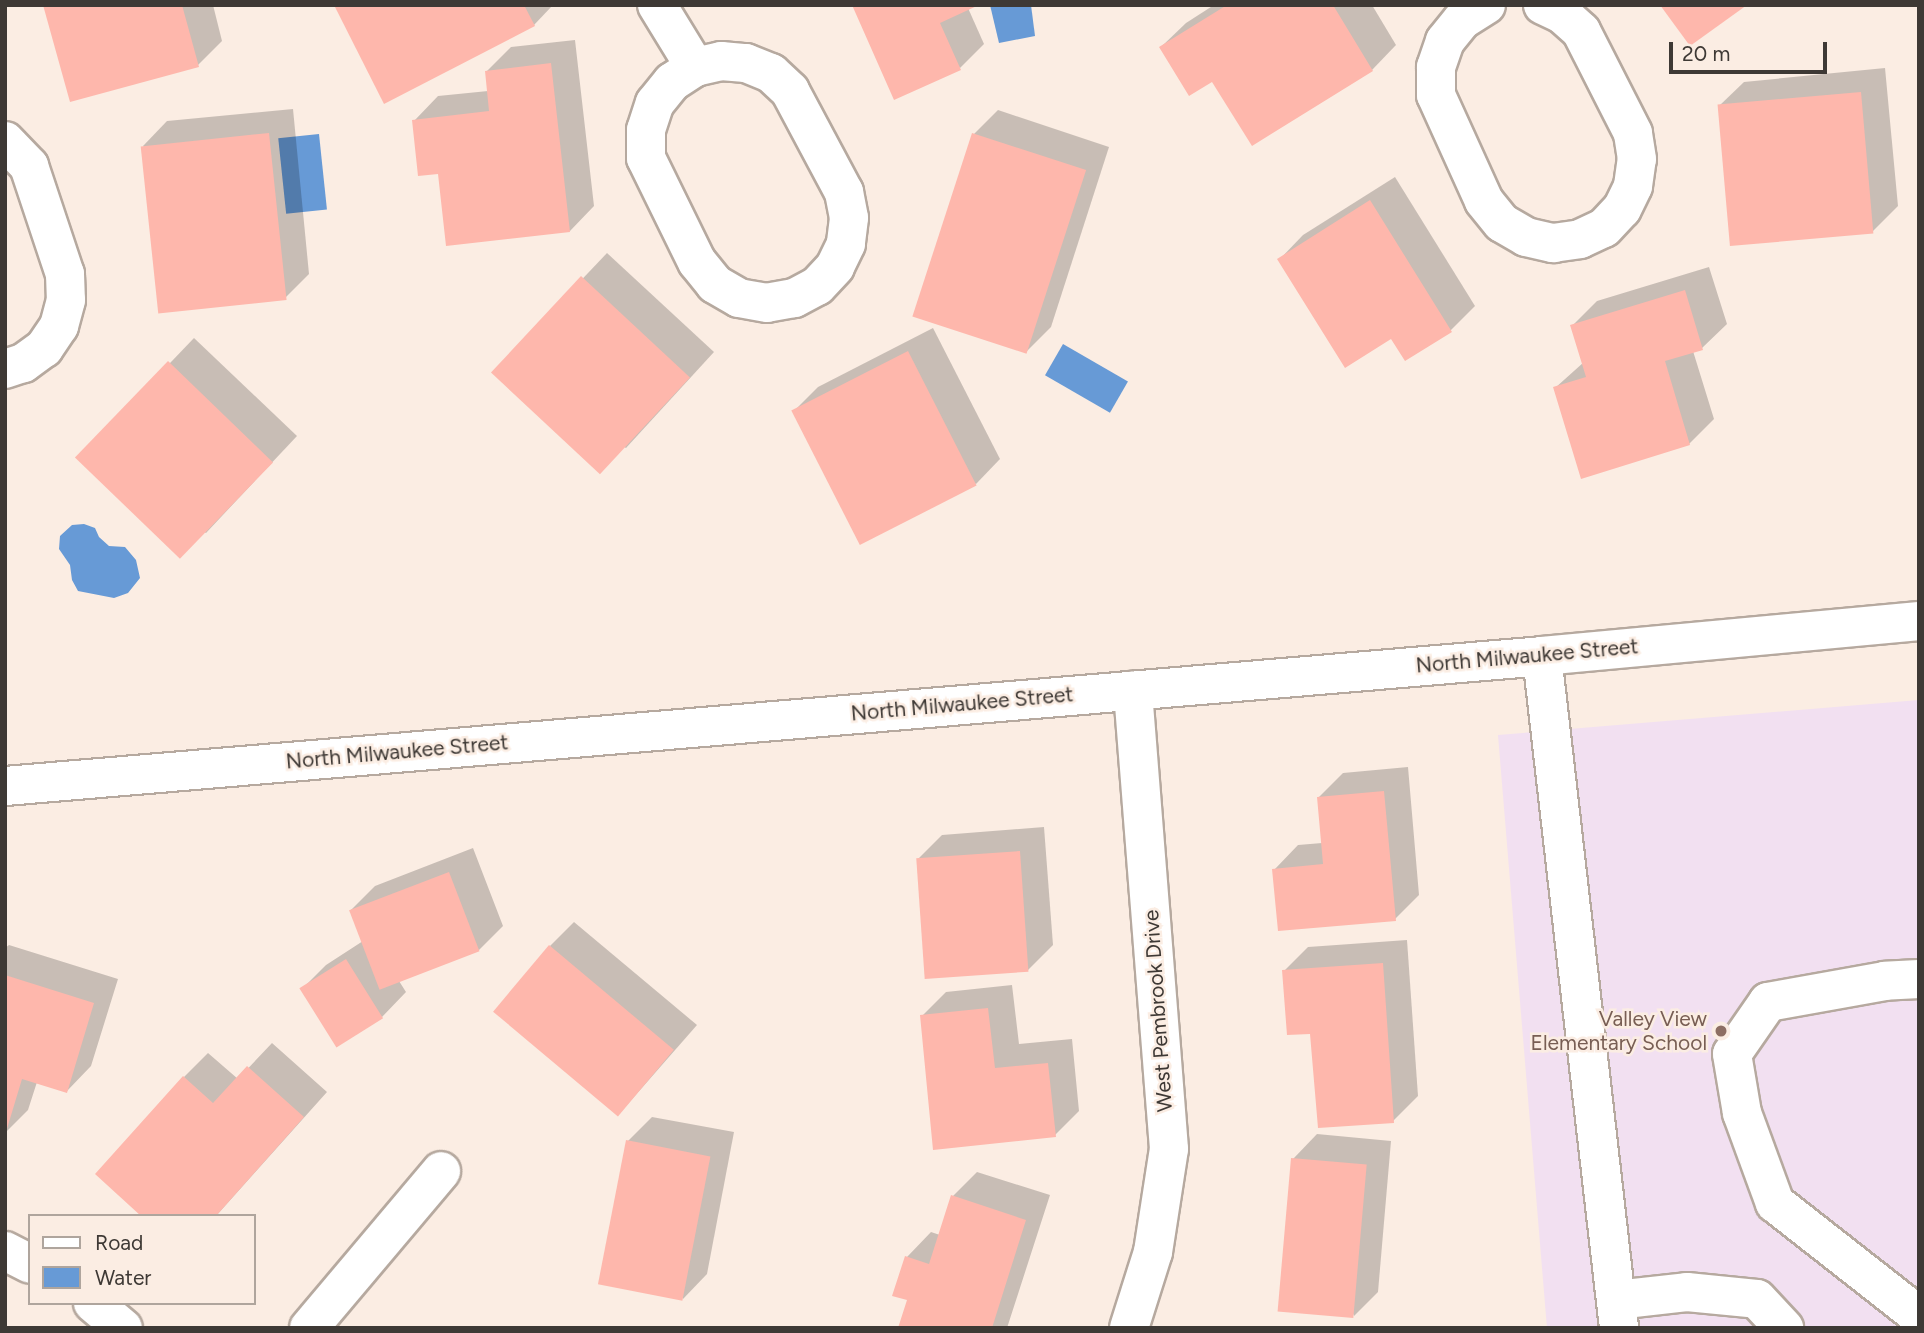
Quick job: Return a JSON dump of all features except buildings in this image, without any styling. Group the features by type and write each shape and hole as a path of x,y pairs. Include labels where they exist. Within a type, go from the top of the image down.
{"street":[{"path":"657,5 695,67"},
{"path":"1486,5 1462,20 1445,41 1436,67 1436,95 1484,201 1510,227 1526,237 1553,243 1580,239 1604,228 1622,209 1633,186 1637,159 1633,134 1581,31 1562,14 1544,5"},
{"path":"721,61 746,63 771,74 790,91 844,192 849,218 846,244 835,267 817,286 794,298 766,303 739,298 715,284 697,262 646,158 646,130 654,103 672,82 695,67 721,61"},
{"path":"5,141 29,166 65,274 66,300 59,326 44,348 23,363 5,369"},
{"name":"North Milwaukee Street","path":"5,786 1542,656 1919,621"},
{"path":"1542,656 1618,1314 1687,1292 1757,1299 1784,1328"},
{"name":"West Pembrook Drive","path":"1129,1328 1153,1252 1169,1149 1133,690"},
{"path":"1917,1313 1775,1203 1742,1113 1732,1054 1768,1002 1885,981 1919,979"},
{"path":"309,1328 441,1171"},
{"path":"5,1251 28,1263"},
{"path":"95,1305 122,1328"}],"shaded area":[{"name":"Valley View Elementary School","path":"1919,700 1919,1328 1547,1328 1498,735"}],"water":[{"path":"990,5 1031,5 1035,36 999,43"},
{"path":"319,134 327,210 286,214 278,138"},
{"path":"1063,344 1128,381 1110,413 1045,375"},
{"path":"84,524 95,528 99,537 109,546 125,547 136,560 140,578 128,593 114,598 78,591 72,580 70,565 59,549 60,536 72,525"}],"place":[{"name":"Valley View Elementary School","path":"1721,1031"}]}
